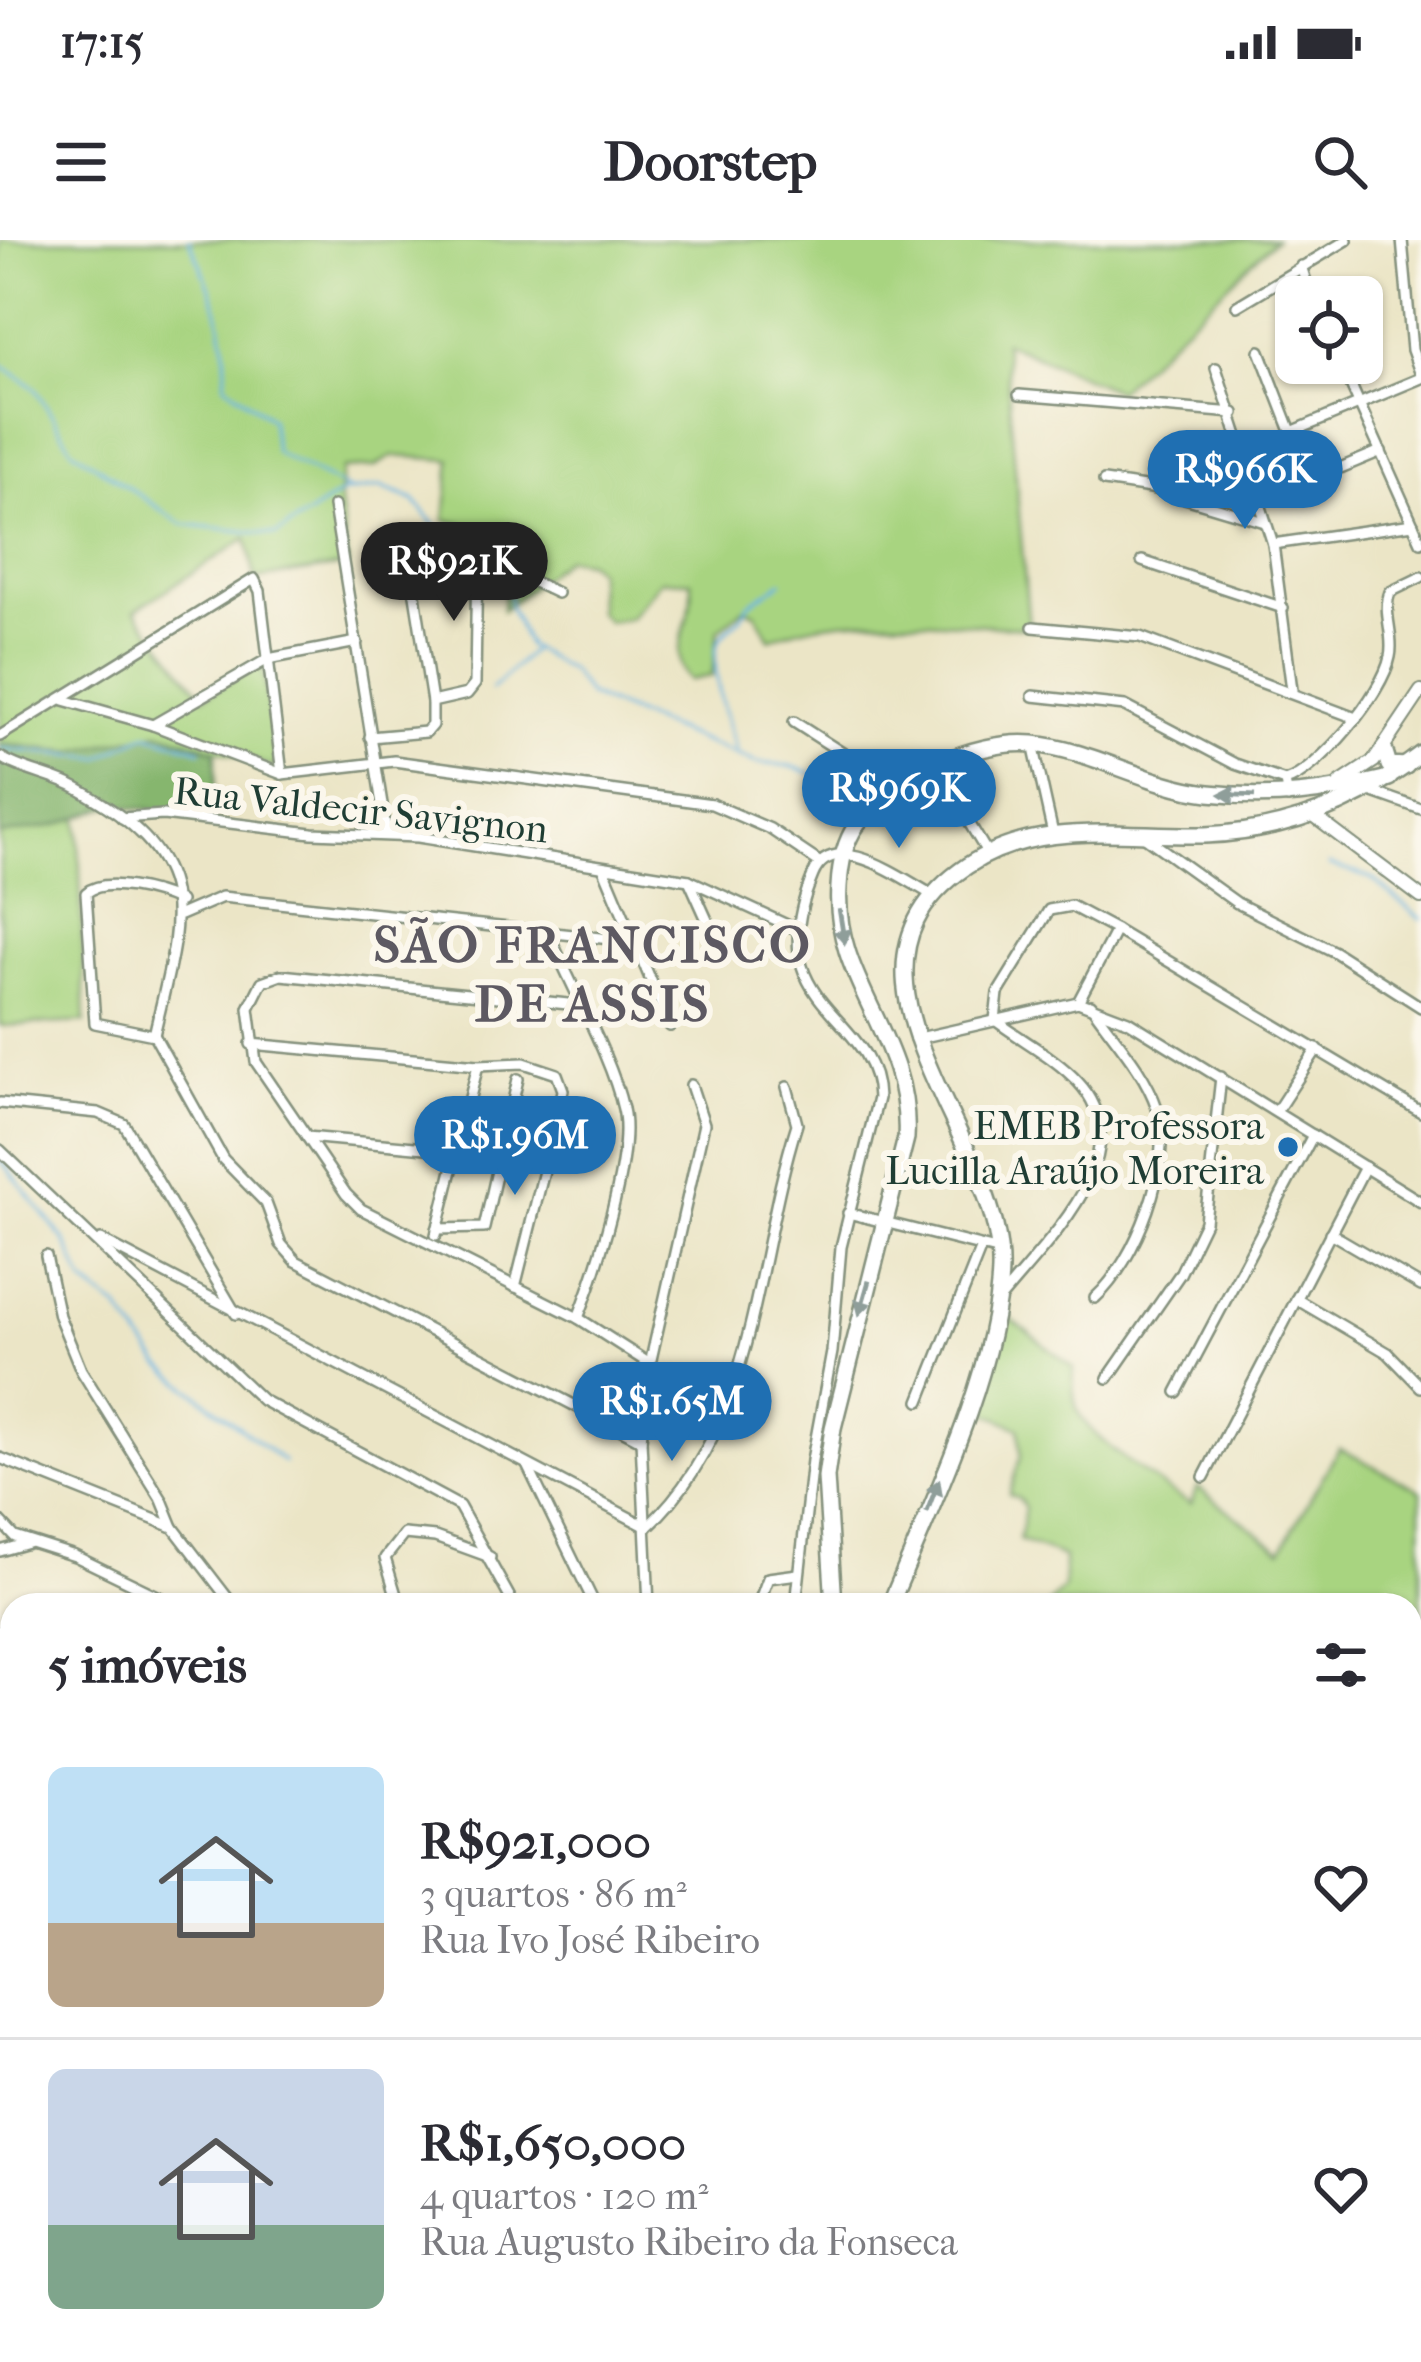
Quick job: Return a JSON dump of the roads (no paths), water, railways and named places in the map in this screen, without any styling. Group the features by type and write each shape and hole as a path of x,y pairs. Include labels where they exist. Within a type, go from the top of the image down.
{"highway":[{"path":"833,1593 826,1478 844,1374 885,1222 908,1108 900,1064 846,950 839,921 844,853 854,830 897,788 936,768 976,753 1033,744 1177,788 1317,795 1361,789"},
{"path":"1384,749 1387,764 1406,766"},
{"path":"1288,820 1389,778 1421,754"},
{"path":"895,1593 959,1431 997,1303 1000,1251 990,1205 915,1039 907,999 908,951 933,895 988,854 1052,834 1210,835 1315,817 1361,789"}],"street":[{"path":"1237,306 1347,240"},
{"path":"1294,430 1421,377 1412,350 1402,240"},
{"path":"1403,262 1421,260"},
{"path":"1301,266 1304,276"},
{"path":"1260,351 1311,483"},
{"path":"1216,368 1274,544 1292,690"},
{"path":"1351,384 1421,542"},
{"path":"1019,395 1234,413"},
{"path":"1259,502 1381,452"},
{"path":"1104,481 1151,488 1265,522"},
{"path":"334,506 387,835"},
{"path":"1274,544 1413,524"},
{"path":"370,737 426,731 432,724 408,551"},
{"path":"432,702 467,694 476,679 475,560 480,555 557,593"},
{"path":"1142,561 1282,608"},
{"path":"1033,696 1125,706 1286,790 1323,759 1388,665 1390,592 1421,577"},
{"path":"0,736 64,700 247,579 254,579 260,592 282,774"},
{"path":"1033,627 1122,632 1292,690 1352,717"},
{"path":"153,725 268,659 357,642"},
{"path":"1317,795 1369,766 1421,691"},
{"path":"64,700 153,725 282,774 372,760 712,804 755,820 819,862"},
{"path":"794,722 897,788"},
{"path":"1033,744 1052,834"},
{"path":"0,758 76,787 122,818 161,861 180,901 180,915 154,1035 223,1159 266,1203 287,1253 640,1440"},
{"path":"1369,766 1361,789 1421,809"},
{"path":"936,768 988,854"},
{"name":"Rua Valdecir Savignon","path":"122,818 163,815 312,832 387,835 689,880 798,930"},
{"path":"1315,817 1421,897"},
{"path":"1140,834 1237,903 1335,952 1421,1007"},
{"path":"819,862 844,853 933,895"},
{"path":"797,1593 848,1214 878,1098 878,1079 865,1054 813,994 798,930 819,862"},
{"path":"604,869 670,1026"},
{"path":"689,880 721,951"},
{"path":"154,1035 95,1023 86,893 95,886 151,890 180,901"},
{"path":"180,915 222,897 638,942"},
{"path":"995,1020 998,993 1049,910 1071,906 1421,1112"},
{"path":"1078,1002 1116,930"},
{"path":"550,936 617,1089 625,1121 610,1213 578,1318"},
{"path":"578,1005 281,975 270,977 256,991 247,1021 267,1084 361,1209 578,1318 650,1364"},
{"path":"915,1039 1078,1002 1091,1005 1222,1077 1421,1202"},
{"path":"1091,1005 1151,1093 1160,1124 1147,1212 1117,1275 1095,1298"},
{"path":"995,1020 1077,1080 1095,1108 1100,1128 1089,1184 997,1303"},
{"path":"251,1044 478,1065 536,1064 553,1070 562,1081 560,1111 515,1287"},
{"path":"1276,1112 1317,1049"},
{"path":"434,1242 478,1065"},
{"path":"1108,1378 1180,1274 1205,1222 1222,1077"},
{"path":"437,1229 484,1228 518,1078"},
{"path":"649,1593 640,1440 650,1364 704,1124 691,1084"},
{"path":"646,1527 680,1495 723,1423 797,1124 787,1088"},
{"path":"0,1103 98,1113 124,1124 236,1314"},
{"path":"1177,1392 1313,1135"},
{"path":"307,1137 501,1154"},
{"path":"0,1150 262,1400 446,1496 470,1518 508,1593"},
{"path":"1204,1477 1365,1167"},
{"path":"848,1214 980,1250 1000,1251"},
{"path":"86,1232 646,1527"},
{"path":"1330,1233 1421,1286"},
{"path":"920,1401 980,1250"},
{"path":"46,1256 68,1344 162,1500 173,1527 223,1593"},
{"path":"1296,1299 1388,1353 1421,1387"},
{"path":"0,1444 2,1462 69,1483 173,1527"},
{"path":"527,1465 589,1593"},
{"path":"0,1521 28,1543 75,1556 151,1593"},
{"path":"396,1593 385,1558 404,1534 435,1537 490,1557"},
{"path":"0,1551 28,1543"},
{"path":"762,1593 768,1578 798,1574"}],"waterway":[{"path":"189,240 217,310 225,347 225,384 271,419 275,452 349,490"},
{"path":"0,364 35,388 72,449 182,524 276,535 343,492 381,487 414,500 446,538 469,552"},
{"path":"491,566 509,586 510,607 528,646 571,671 588,695 757,763 790,766 853,787"},
{"path":"736,751 720,695 716,651 747,605 782,582"},
{"path":"491,690 531,651"},
{"path":"2,749 100,758 146,734 201,750"},
{"path":"1329,865 1371,878 1421,919"},
{"path":"0,1159 66,1242 84,1283 118,1308 161,1366 284,1462"}],"place":[{"name":"EMEB Professora Lucilla Araújo Moreira","path":"1288,1147"}],"district":[{"name":"SÃO FRANCISCO DE ASSIS","path":"593,973"}]}
